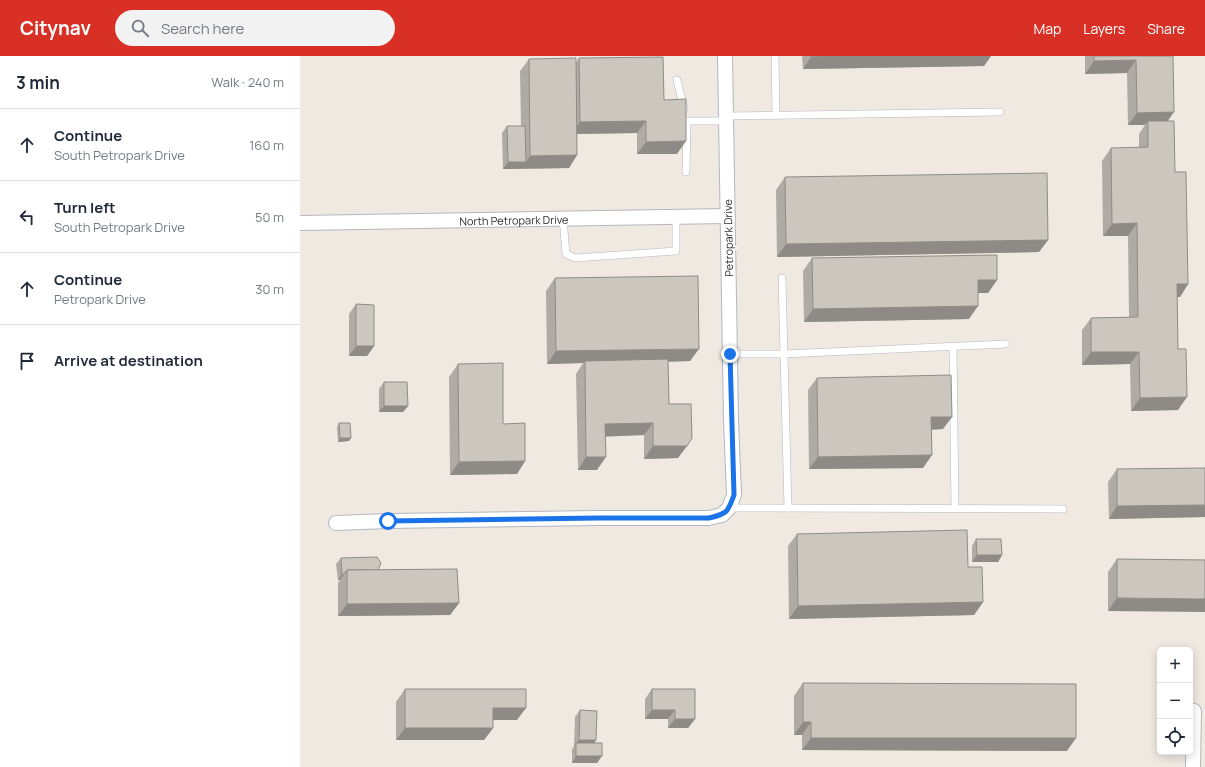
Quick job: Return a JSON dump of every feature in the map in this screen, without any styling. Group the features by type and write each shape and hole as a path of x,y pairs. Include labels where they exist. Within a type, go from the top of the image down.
{"street":[{"name":"Petropark Drive","path":"725,56 731,420 734,495 729,508"},
{"name":"North Petropark Drive","path":"300,223 728,216"},
{"path":"336,523 598,518 709,518 722,515 729,508"},
{"path":"1194,711 1194,767"}],"lane":[{"path":"775,56 776,115"},
{"path":"677,80 687,121 686,172"},
{"path":"687,121 776,115 1000,112"},
{"path":"563,218 566,254 574,258 676,251 676,217"},
{"path":"782,278 788,508"},
{"path":"730,354 784,354 1006,344"},
{"path":"953,346 955,509"},
{"path":"729,508 1063,509"}],"building":[{"path":"811,56 850,56 811,57"},
{"path":"1094,56 1173,56 1174,112 1137,113 1136,60 1094,61"},
{"path":"663,57 664,100 686,99 686,141 646,142 646,121 580,122 579,58"},
{"path":"576,58 577,155 530,156 529,59"},
{"path":"1148,121 1174,121 1175,172 1186,172 1188,284 1177,284 1178,349 1186,349 1187,397 1140,398 1139,352 1091,352 1091,318 1138,317 1137,223 1112,224 1111,148 1148,147"},
{"path":"507,126 525,126 526,162 508,162"},
{"path":"1047,173 1048,240 786,244 785,177"},
{"path":"997,255 997,280 978,280 978,306 813,309 812,258"},
{"path":"698,276 699,349 556,351 555,278"},
{"path":"356,304 374,305 374,346 356,346"},
{"path":"668,359 669,404 691,404 692,438 687,446 653,446 653,423 605,424 606,457 586,457 585,361"},
{"path":"503,363 503,424 525,423 525,461 459,462 458,364"},
{"path":"951,375 952,417 931,417 932,455 818,457 817,378"},
{"path":"384,382 407,382 408,406 384,406"},
{"path":"339,423 350,423 351,438 340,438"},
{"path":"1205,468 1205,505 1117,506 1117,469"},
{"path":"967,530 968,567 982,567 983,602 798,606 797,534"},
{"path":"976,539 1001,539 1002,555 977,555"},
{"path":"377,557 381,563 378,570 347,570 344,574 342,574 341,558"},
{"path":"1117,559 1205,560 1205,599 1117,598"},
{"path":"457,569 459,603 347,604 347,570"},
{"path":"803,683 1076,684 1076,738 811,738 811,722 803,722"},
{"path":"405,689 526,689 526,708 493,708 493,728 405,728"},
{"path":"652,689 695,689 695,719 675,719 675,710 652,710"},
{"path":"580,710 597,711 596,740 579,740"},
{"path":"576,743 602,743 602,756 576,756"}],"route":[{"path":"388,521 709,518 722,515 729,508 734,495 730,354"}]}
